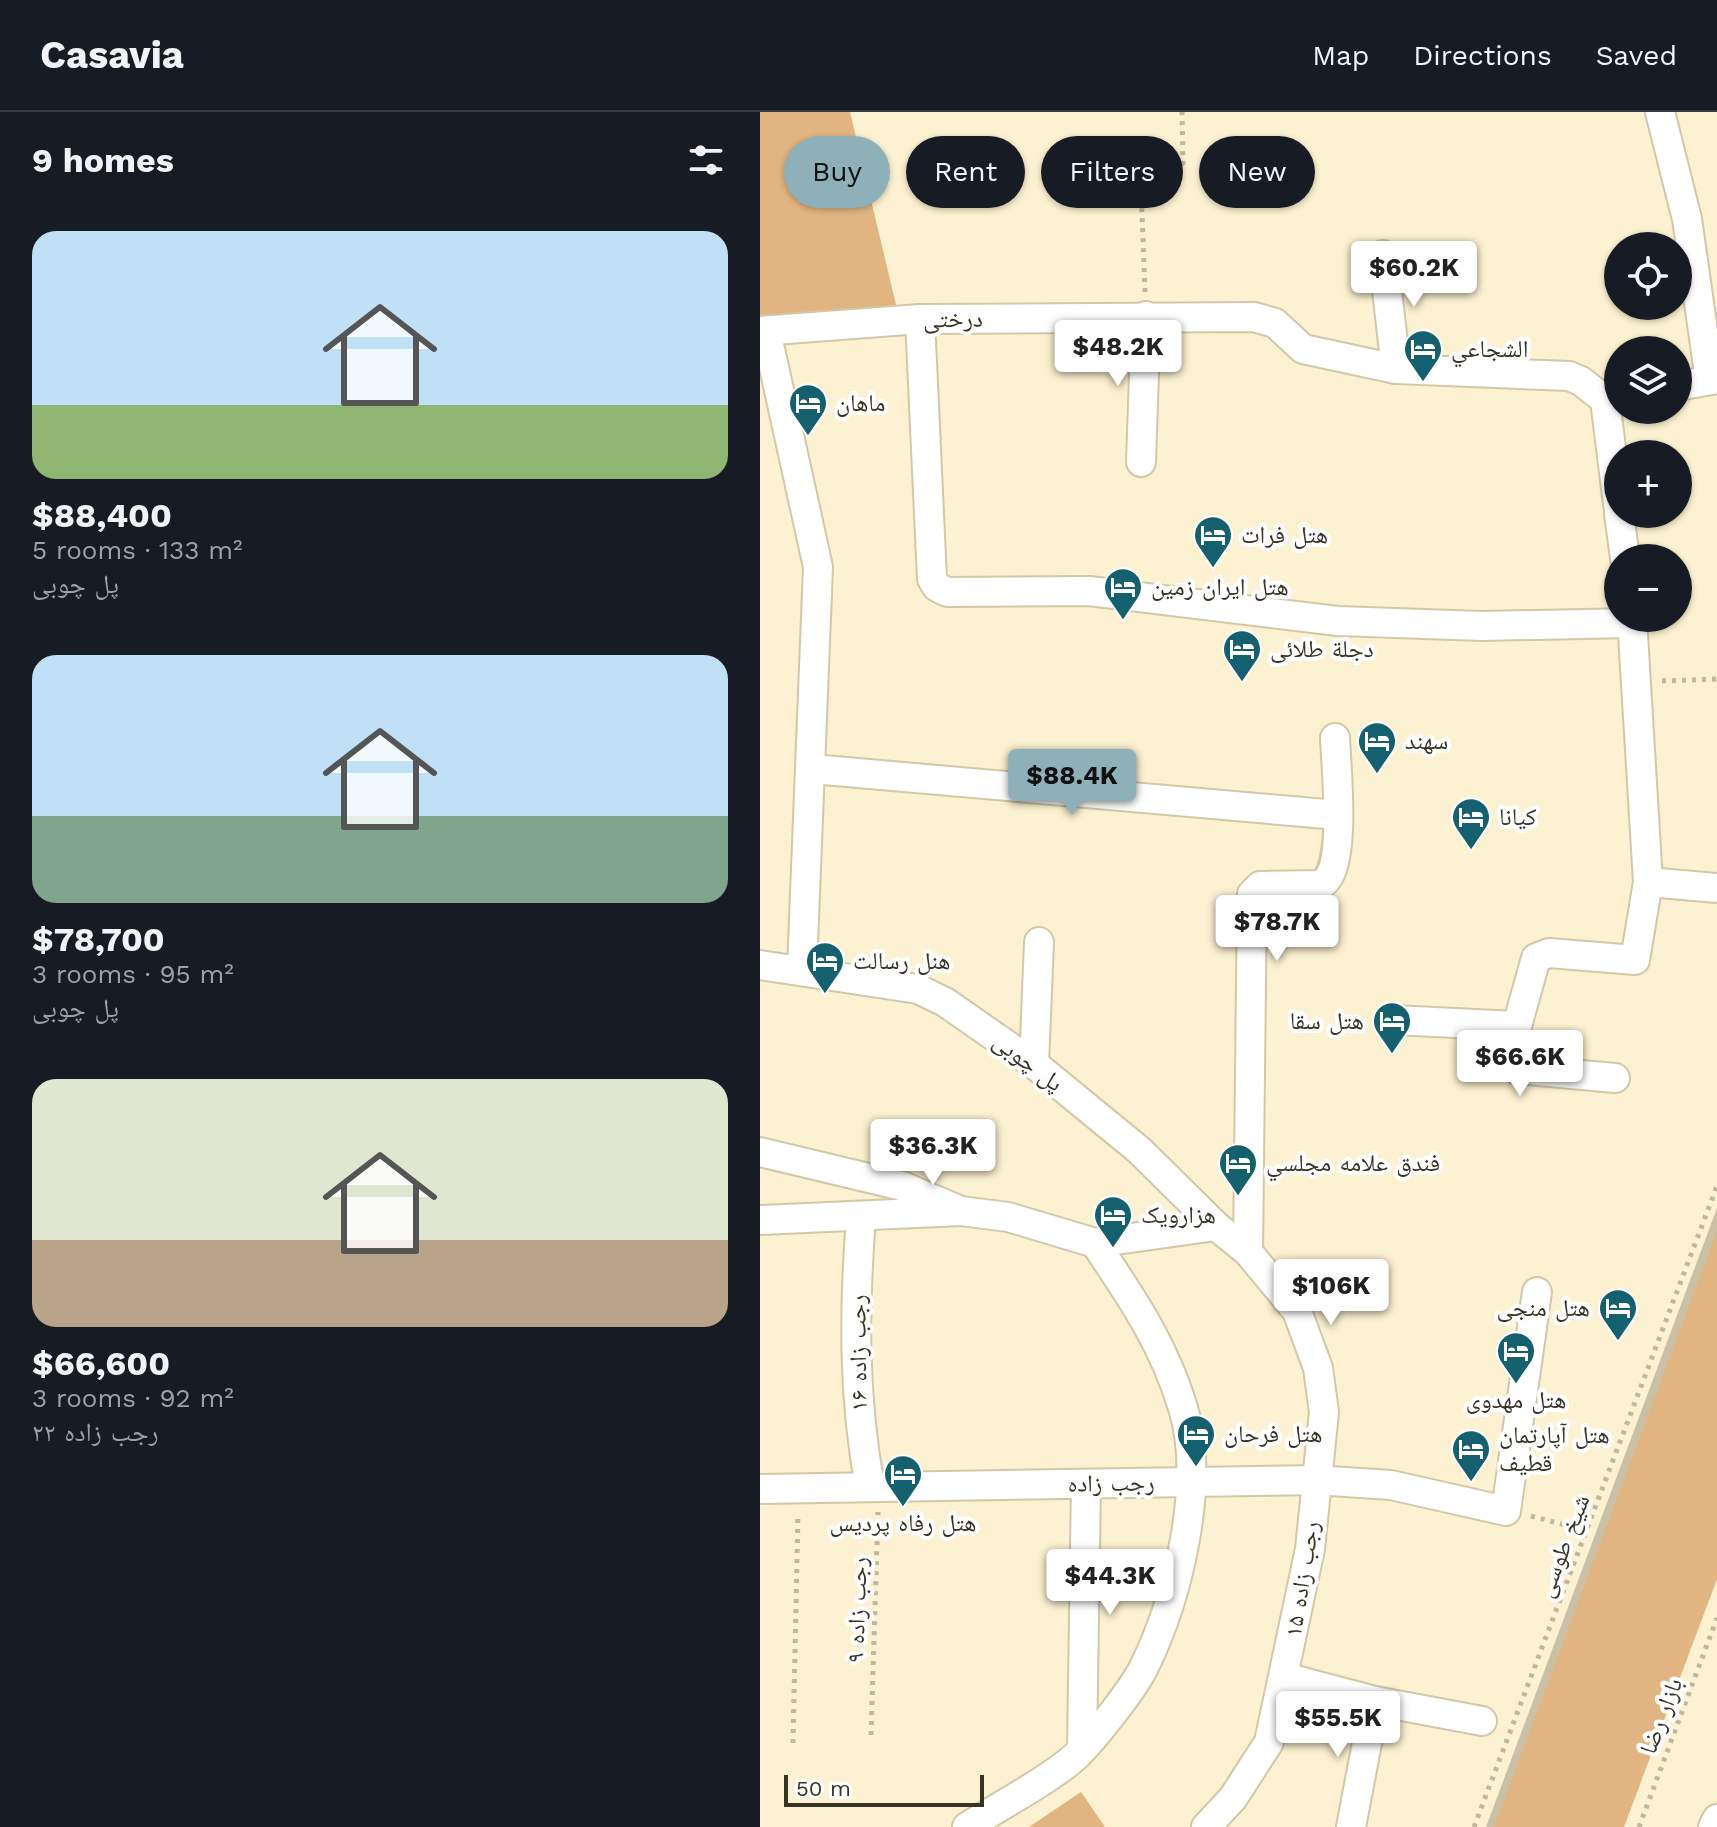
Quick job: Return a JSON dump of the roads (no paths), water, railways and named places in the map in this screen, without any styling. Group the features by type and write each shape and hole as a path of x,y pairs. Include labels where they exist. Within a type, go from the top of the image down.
{"street":[{"path":"1660,112 1687,219 1714,380 1692,384"},
{"path":"1383,255 1396,369"},
{"path":"1141,462 1146,316"},
{"name":"درختی","path":"763,331 920,319 1265,318 1303,349 1396,369 1569,376 1604,394"},
{"path":"920,319 932,579 937,587 947,592 1089,591 1338,621 1482,626 1604,622"},
{"path":"763,331 818,567 802,969"},
{"path":"1615,1078 1516,1069 1511,1063 1517,1026 1536,958 1549,953 1635,960 1648,882 1633,632"},
{"path":"1248,1252 1252,894 1260,886 1320,885 1328,882 1333,873 1337,844 1335,738"},
{"path":"812,769 1337,815"},
{"path":"1648,882 1717,888"},
{"path":"1034,1064 1039,942"},
{"name":"پل چوبی","path":"760,965 918,989 945,1002 1034,1064 1139,1150 1216,1226 1248,1252"},
{"path":"1393,1020 1517,1026"},
{"path":"760,1152 902,1186 961,1211"},
{"path":"760,1220 961,1211 1008,1217 1095,1243 1216,1226"},
{"name":"رجب زاده ۱۶","path":"861,1217 854,1310 859,1428 874,1487"},
{"path":"967,1827 1082,1749 1144,1669 1171,1592 1190,1521 1191,1482 1184,1410 1154,1332 1095,1243"},
{"name":"رجب زاده ۱۵","path":"1206,1827 1233,1798 1269,1742 1310,1549 1324,1412 1318,1368 1297,1311 1248,1252"},
{"name":"رجب زاده","path":"760,1489 1315,1480 1391,1485 1506,1511 1537,1292"},
{"path":"1082,1749 1086,1484"},
{"path":"1284,1677 1375,1701 1482,1721"},
{"path":"1351,1827 1375,1701"},
{"path":"1713,1827 1717,1819"}],"place":[{"name":"الشجاعي","path":"1423,383"},
{"name":"ماهان","path":"808,437"},
{"name":"هتل فرات","path":"1213,569"},
{"name":"هتل ایران زمین","path":"1123,621"},
{"name":"دجلة طلائی","path":"1242,683"},
{"name":"سهند","path":"1377,775"},
{"name":"كيانا","path":"1471,851"},
{"name":"هنل رسالت","path":"825,995"},
{"name":"هتل سقا","path":"1392,1055"},
{"name":"فندق علامه مجلسي","path":"1238,1197"},
{"name":"هزارویک","path":"1113,1249"},
{"name":"هتل منجی","path":"1618,1342"},
{"name":"هتل مهدوى","path":"1516,1385"},
{"name":"هتل فرحان","path":"1196,1468"},
{"name":"هتل آپارتمان قطیف","path":"1471,1483"},
{"name":"هتل رفاه پردیس","path":"903,1508"}]}
